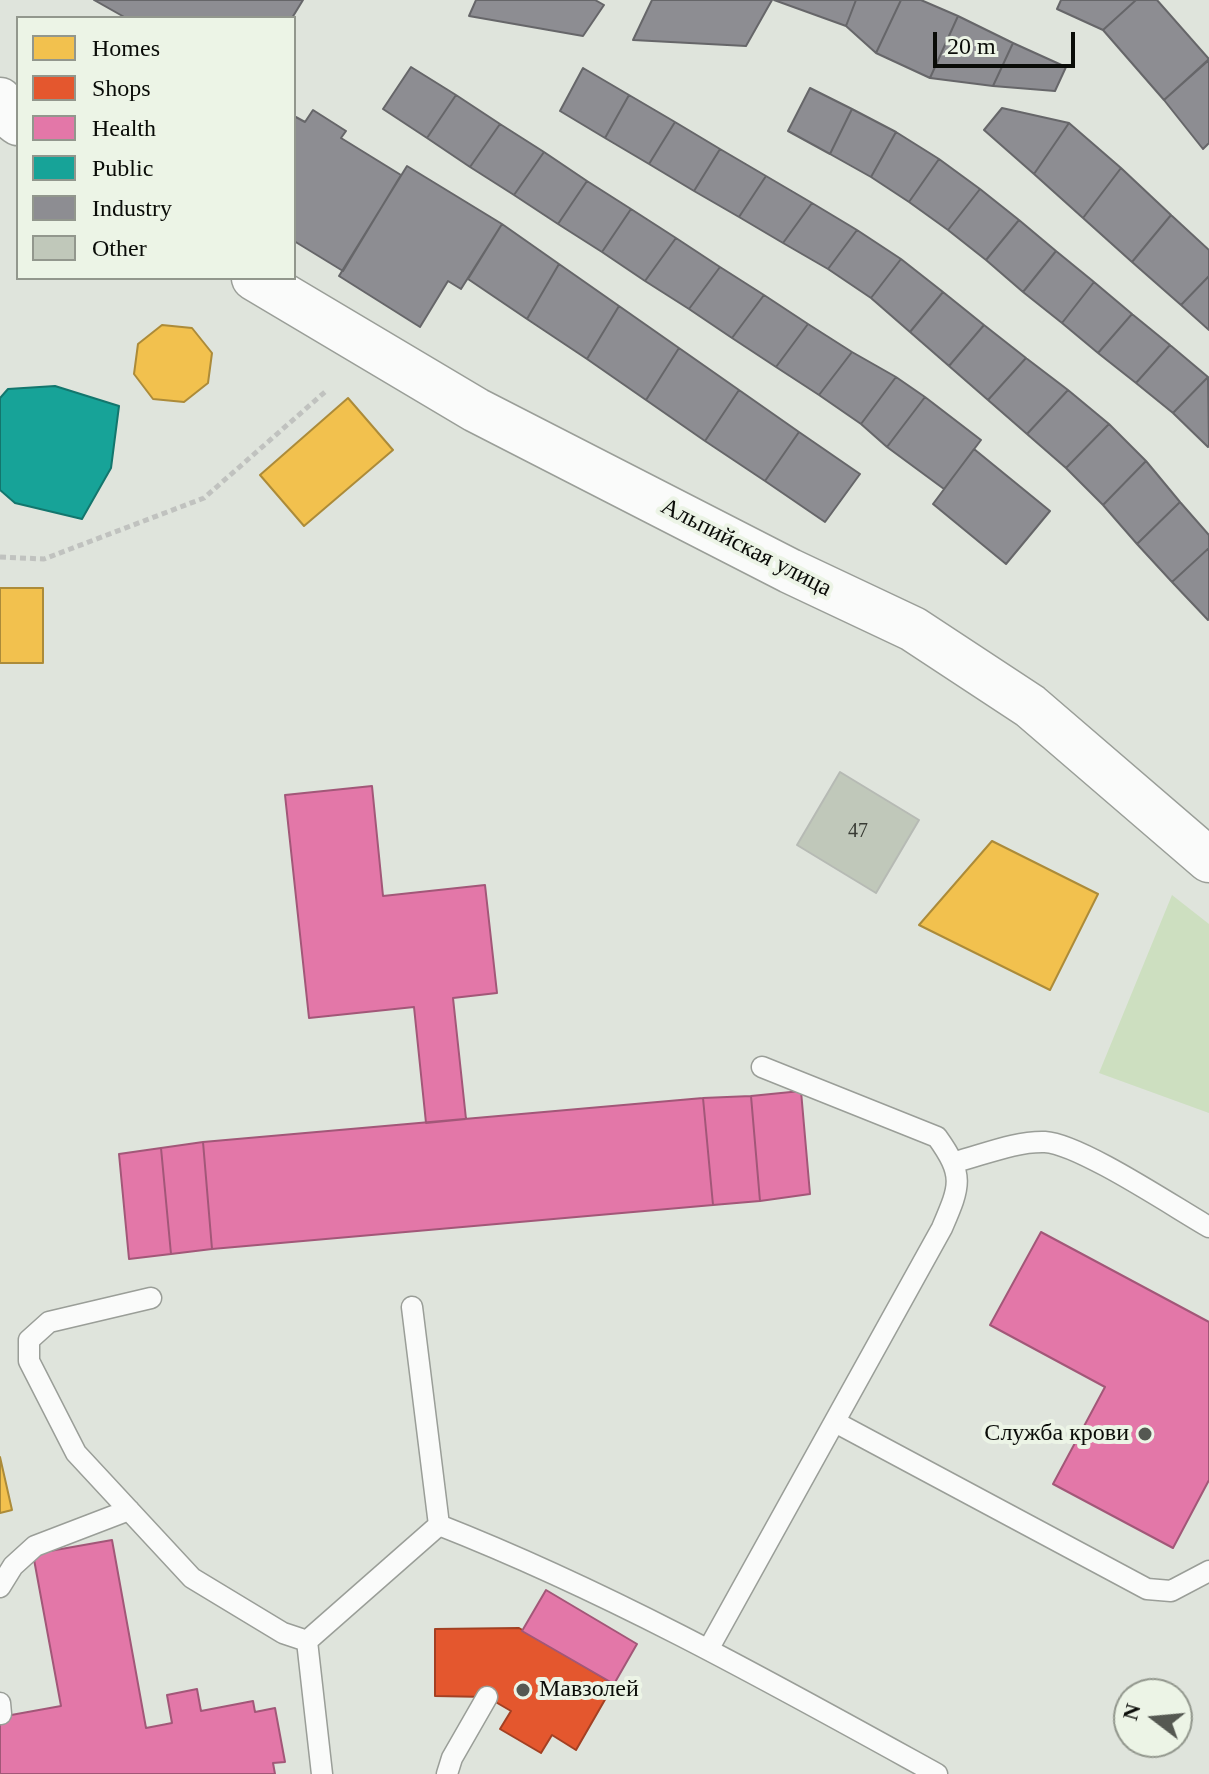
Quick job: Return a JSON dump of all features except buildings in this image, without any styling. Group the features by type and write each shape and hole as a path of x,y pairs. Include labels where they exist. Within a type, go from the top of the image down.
{"street":[{"name":"Альпийская улица","path":"257,280 476,410 790,571 913,629 1030,706 1209,860"}],"lane":[{"path":"709,1648 942,1228 958,1192 955,1162 937,1137 762,1067"},
{"path":"955,1162 1023,1144 1047,1142 1080,1153 1209,1227"},
{"path":"151,1298 49,1322 29,1340 29,1361 76,1453 192,1578 283,1633 307,1641"},
{"path":"412,1307 439,1525"},
{"path":"835,1422 1147,1589 1171,1591 1209,1571"},
{"path":"0,1587 13,1566 35,1546 129,1510"},
{"path":"307,1641 439,1525"},
{"path":"439,1525 506,1551 709,1648 937,1774"},
{"path":"307,1641 322,1774"},
{"path":"447,1774 452,1758 487,1697"},
{"path":"0,1703 1,1714"}],"path":[{"path":"0,557 44,559 204,498 326,391"}],"green space":[{"path":"1172,895 1209,924 1209,1113 1099,1073"}],"place":[{"name":"Служба крови","path":"1145,1434"},
{"name":"Мавзолей","path":"523,1690"}]}
